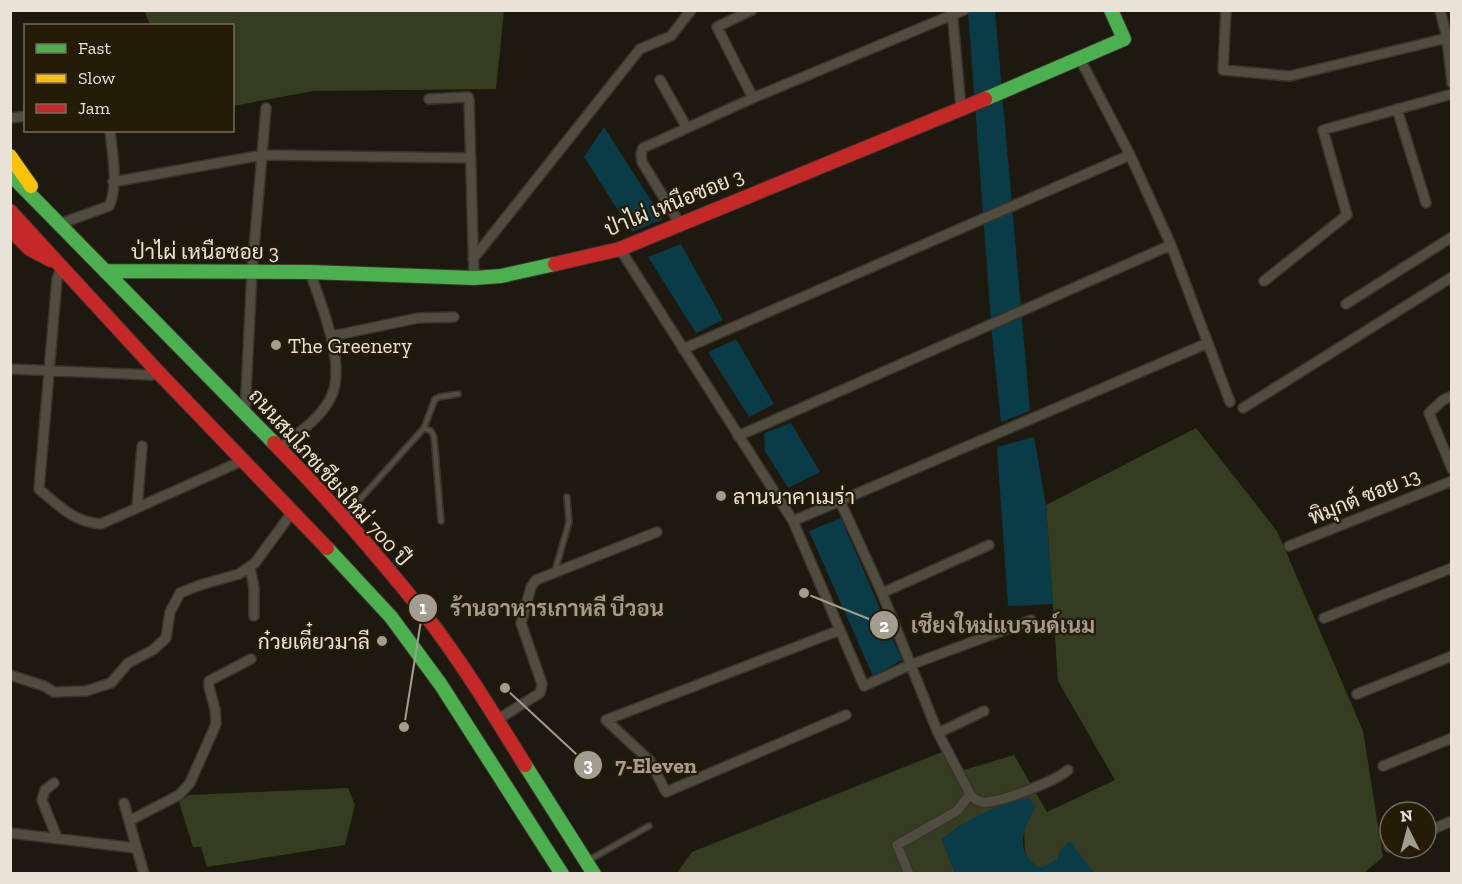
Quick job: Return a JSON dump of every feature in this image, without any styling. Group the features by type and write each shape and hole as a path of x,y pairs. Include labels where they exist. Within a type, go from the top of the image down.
{"main road":[{"name":"ป่าไผ่ เหนือซอย 3","path":"105,271 310,272 474,278 501,276 620,249 1008,90 1124,39 1111,10"},
{"path":"10,156 18,165 43,207"},
{"name":"ถนนสมโภชเชียงใหม่ 700 ปี","path":"10,174 279,448 343,518 428,619 497,720 594,873"},
{"path":"10,210 158,372 293,511 391,617 441,686 562,873"},
{"path":"10,229 30,249 62,265"}],"street":[{"path":"473,259 640,49 672,36 691,10"},
{"path":"752,10 717,27 753,98"},
{"path":"680,224 642,162 643,148 753,98 964,10"},
{"path":"1226,10 1223,70 1290,76 1447,38"},
{"path":"1440,10 1447,38 1452,83"},
{"path":"953,13 966,106"},
{"path":"1080,59 1130,155 1171,245 1230,402"},
{"path":"660,80 687,128"},
{"path":"1264,281 1347,215 1323,130 1452,94"},
{"path":"429,99 468,97 470,99 474,278"},
{"path":"245,413 252,272 266,108"},
{"path":"1397,109 1426,203"},
{"path":"59,224 109,206 112,199 113,182 110,132"},
{"path":"113,182 262,154 471,158"},
{"path":"683,349 1130,155"},
{"path":"1346,304 1452,237"},
{"path":"738,436 1171,245"},
{"path":"620,249 793,521 864,686 910,665 1031,620"},
{"path":"62,265 57,279 39,489 62,509 86,523 101,524 244,460"},
{"path":"279,448 315,419 331,399 336,377 332,336 310,272"},
{"path":"1243,408 1452,277"},
{"path":"332,336 418,318 454,317"},
{"path":"793,521 1208,343"},
{"path":"10,369 152,375 158,372"},
{"path":"1452,396 1428,412 1452,469"},
{"path":"137,508 142,446"},
{"name":"พิมุกต์ ซอย 13","path":"1289,546 1452,481"},
{"path":"840,501 882,593 938,733 970,794 978,802 986,802 1027,791 1068,770"},
{"path":"10,675 44,686 54,692 86,691 111,683 128,663 153,650 166,638 170,612 180,592 238,574 255,563 293,511"},
{"path":"497,720 542,690 521,623 531,587 536,580 657,532"},
{"path":"882,593 988,545"},
{"path":"250,566 254,588 254,616"},
{"path":"1324,618 1452,568"},
{"path":"840,630 606,720 650,761 666,792 846,715"},
{"path":"1357,694 1452,656"},
{"path":"129,821 179,795 190,783 216,723 215,710 208,687 209,681 251,659"},
{"path":"938,733 984,711"},
{"path":"1383,766 1452,738"},
{"path":"54,783 45,790 42,800 57,838"},
{"path":"909,873 897,845 957,811 970,794"},
{"path":"124,803 144,873"},
{"path":"1438,827 1452,821"},
{"path":"10,833 136,848"}],"lane":[{"path":"343,518 424,428 435,399 458,394"},
{"path":"424,428 434,437 441,520"},
{"path":"555,572 568,522 567,497"},
{"path":"586,861 649,826"}],"green space":[{"path":"147,10 504,11 496,89 313,91 234,106 234,24 150,24 145,12"},
{"path":"1196,428 1277,531 1363,731 1378,826 1379,860 1364,873 1094,873 1061,849 1057,860 1040,869 1029,860 1025,851 1023,820 1017,800 961,825 942,839 955,873 676,874 692,852 942,752 954,773 1014,755 1047,812 1115,780 1058,681 1046,505"},
{"path":"348,788 355,805 345,845 207,867 201,847 193,847 179,802 189,795"}],"water":[{"path":"968,11 995,11 1030,411 1001,422 992,335"},
{"path":"604,127 663,219 632,232 584,157"},
{"path":"681,244 723,320 696,333 648,257"},
{"path":"736,339 774,404 749,417 708,352"},
{"path":"791,423 820,472 788,488 765,451 764,433"},
{"path":"1034,437 1046,505 1053,604 1008,606 997,447"},
{"path":"841,518 902,660 873,676 809,531"},
{"path":"1028,798 1036,806 1024,832 1023,847 1026,855 1040,868 1057,860 1061,849 1070,841 1094,873 955,873 942,839 982,813 1016,800"}],"traffic: fast":[{"path":"985,99 1124,39 1111,10"},
{"path":"10,174 274,443"},
{"path":"105,271 310,272 474,278 501,276 555,264"},
{"path":"327,548 391,617 441,685 562,874"},
{"path":"525,765 594,874"}],"traffic: slow":[{"path":"10,156 31,186"}],"traffic: jam":[{"path":"555,264 620,249 985,99"},
{"path":"10,211 158,372 327,548"},
{"path":"10,229 30,249 51,260"},
{"path":"274,443 353,528 427,617 466,671 525,765"}],"place":[{"name":"The Greenery","path":"276,345"},
{"name":"ลานนาคาเมร่า","path":"721,496"},
{"name":"เชียงใหม่แบรนด์เนม","path":"804,593"},
{"name":"ก๋วยเตี๋ยวมาลี","path":"382,641"},
{"name":"7-Eleven","path":"505,688"},
{"name":"ร้านอาหารเกาหลี บีวอน","path":"404,727"}]}
